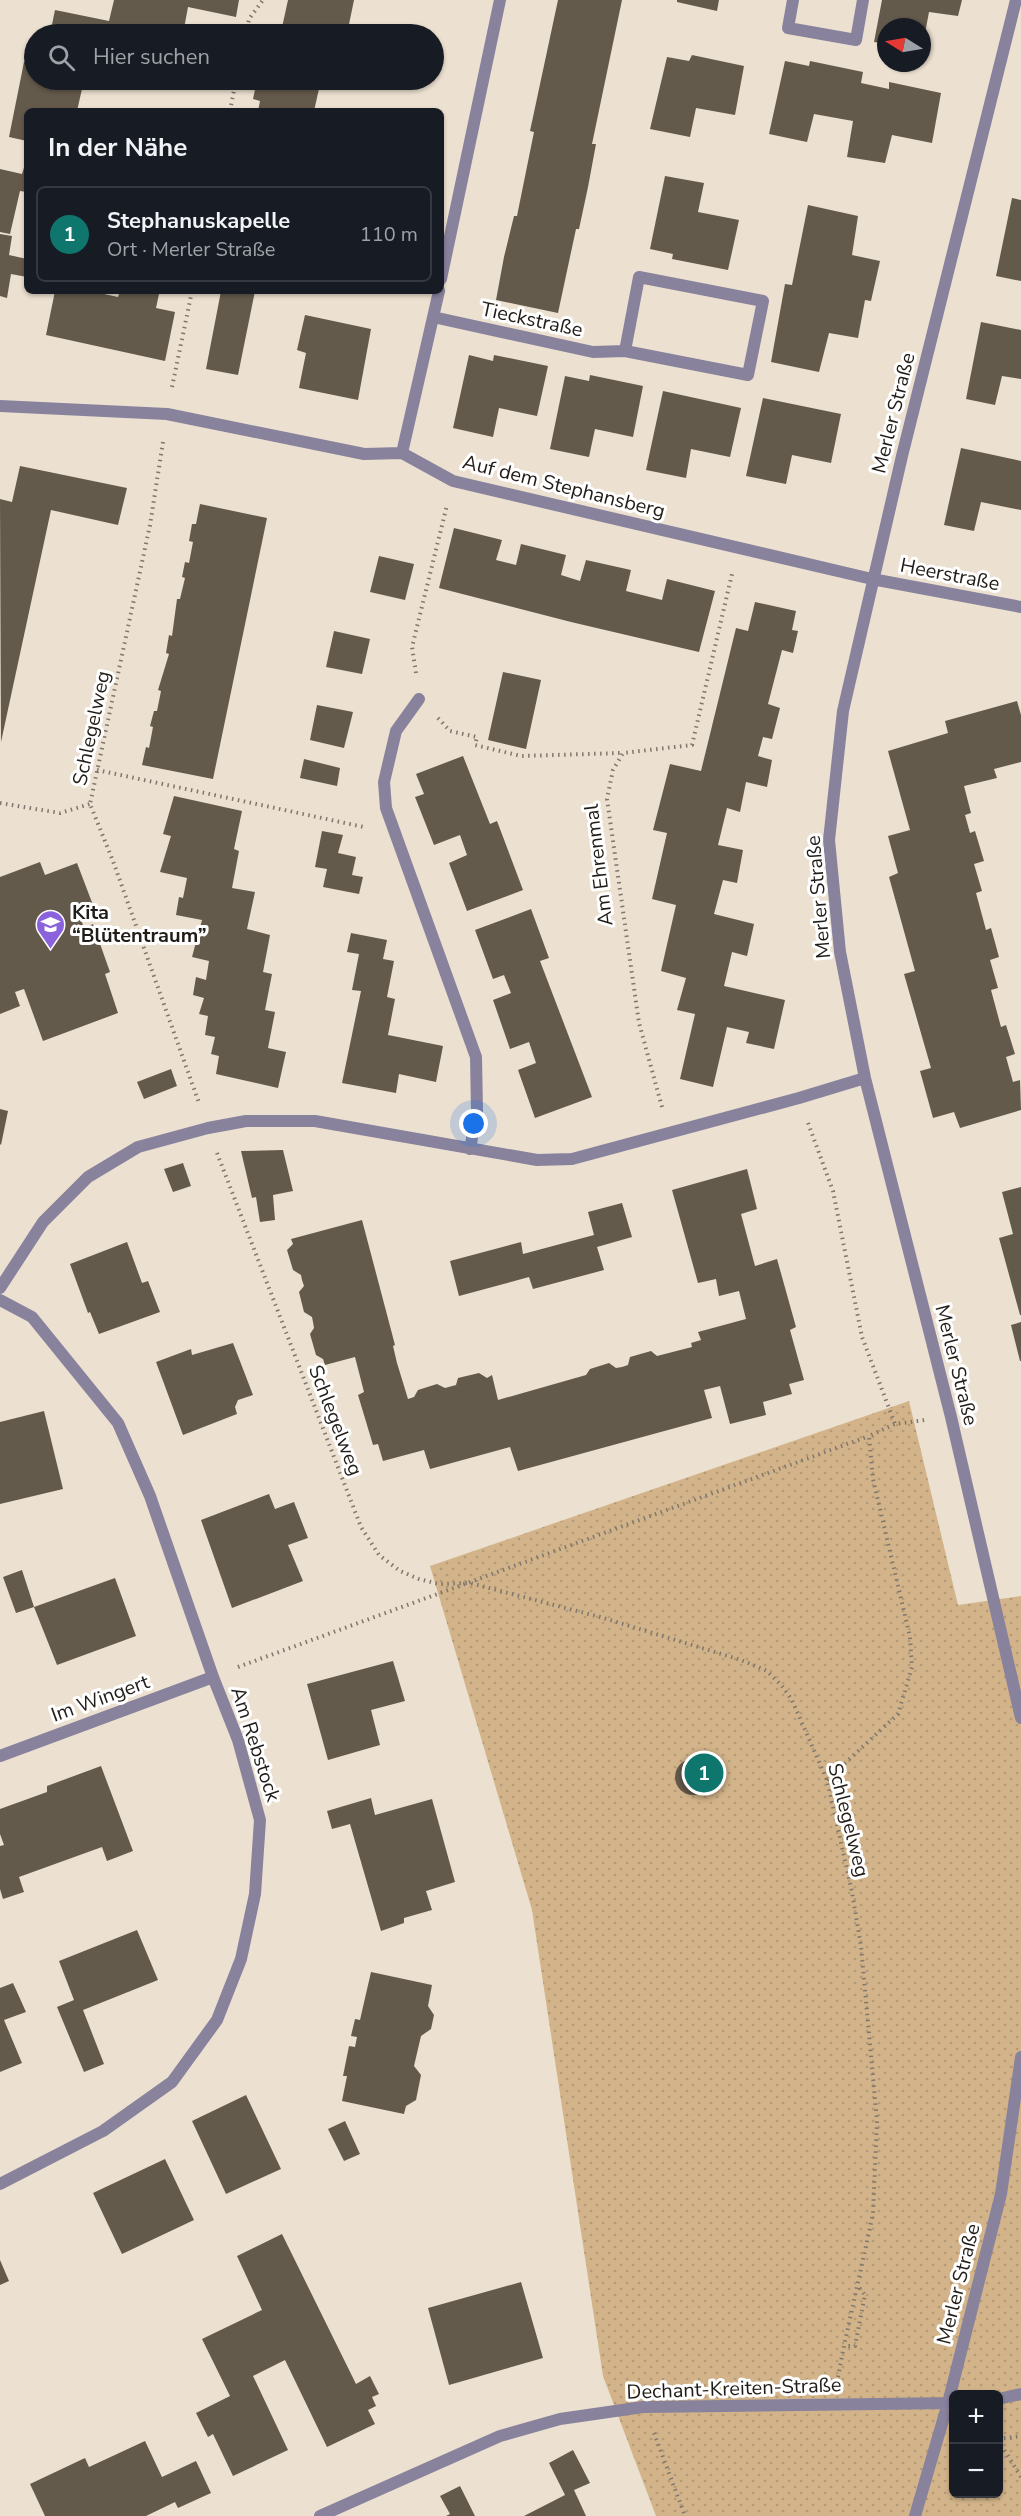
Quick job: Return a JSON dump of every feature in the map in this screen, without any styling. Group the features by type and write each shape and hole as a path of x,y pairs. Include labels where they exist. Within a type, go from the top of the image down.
{"street":[{"path":"444,265 500,0"},
{"path":"793,0 788,27 856,40 863,0"},
{"name":"Merler Straße","path":"1016,0 872,579 843,711 829,840 840,952 865,1077 951,1417 1021,1719"},
{"name":"Tieckstraße","path":"433,317 593,352 624,351 748,375 763,301 639,277 624,351"},
{"path":"402,453 438,294"},
{"name":"Auf dem Stephansberg","path":"0,406 167,414 364,454 402,453 453,480 872,579"},
{"name":"Heerstraße","path":"872,579 1021,607"},
{"path":"419,699 396,730 384,782 386,808 476,1057 477,1111 470,1149"},
{"path":"0,1288 43,1222 88,1177 138,1147 208,1128 246,1121 315,1121 537,1160 572,1159 799,1098 865,1077"},
{"name":"Am Rebstock","path":"0,1300 32,1317 118,1423 150,1496 213,1677 238,1740 261,1820 255,1894 243,1948 217,2020 172,2082 102,2131 0,2184"},
{"name":"Im Wingert","path":"0,1756 213,1677"},
{"name":"Merler Straße","path":"954,2390 1001,2194 1021,2057"},
{"path":"1003,2398 1021,2394"},
{"name":"Dechant-Kreiten-Straße","path":"320,2516 500,2436 560,2420 643,2407 949,2403"},
{"name":"Merler Straße","path":"915,2516 949,2409"}],"path":[{"path":"248,24 262,0"},
{"path":"231,108 234,90"},
{"name":"Schlegelweg","path":"191,294 167,414 150,525 90,804 113,861 208,1128 361,1527 379,1555 419,1580 439,1584 470,1583 600,1617 741,1660 767,1671 792,1700 827,1780 852,1892 861,1946 877,2121 873,2214 832,2404"},
{"path":"453,480 412,646 419,699 450,731 477,737 475,746 521,756 623,753 692,745 738,549"},
{"name":"Am Ehrenmal","path":"623,753 613,770 608,799 639,1023 670,1134"},
{"path":"98,770 395,833"},
{"path":"0,803 60,813 90,804"},
{"path":"799,1098 832,1191 862,1337 895,1424"},
{"path":"213,1677 869,1436 895,1424 951,1417"},
{"path":"827,1780 898,1714 912,1667 910,1637 873,1479 869,1436"},
{"path":"844,2346 855,2346 865,2295 856,2285"},
{"path":"1003,2439 1021,2436"},
{"path":"1001,2444 1021,2477"},
{"path":"664,2457 685,2516"}],"shaded area":[{"path":"909,1401 958,1605 1021,1596 1021,2516 656,2516 603,2376 532,1910 430,1566"}],"building":[{"path":"114,0 239,0 236,17 188,7 185,24 52,24 55,10 109,21"},
{"path":"288,0 354,0 349,24 283,24"},
{"path":"558,0 622,0 592,144 596,144 588,187 579,229 576,229 558,313 496,300 514,216 517,216 534,132 530,131"},
{"path":"677,0 719,0 717,11 677,2"},
{"path":"882,0 962,0 958,16 929,12 928,18 879,18"},
{"path":"877,26 877,42 874,42"},
{"path":"692,55 744,66 735,115 696,108 690,137 650,129 667,57 689,61"},
{"path":"785,61 809,66 810,61 863,72 861,83 889,89 889,82 941,93 932,143 892,135 885,163 847,157 853,121 814,114 807,142 769,134"},
{"path":"24,62 24,90 82,90 78,108 24,108 24,140 9,137"},
{"path":"255,90 319,90 315,108 259,108 260,101 253,99"},
{"path":"24,168 24,192 20,191 10,234 0,232 0,169 22,174"},
{"path":"665,176 704,183 698,212 739,220 728,270 672,259 673,254 650,249"},
{"path":"1012,198 1021,200 1021,281 996,276"},
{"path":"808,205 858,216 852,255 880,261 871,301 865,300 858,338 829,333 819,372 771,362 785,284 792,285"},
{"path":"0,234 12,236 9,255 24,258 24,276 11,274 7,298 0,296"},
{"path":"54,294 104,294 118,297 119,294 159,294 156,308 175,312 165,361 46,335"},
{"path":"220,294 254,294 238,375 206,369"},
{"path":"305,315 371,329 358,400 299,388 306,353 297,350"},
{"path":"981,322 1021,330 1021,379 1002,376 995,405 966,399"},
{"path":"469,355 493,361 494,355 548,366 537,416 499,408 493,437 453,428"},
{"path":"590,375 643,386 633,437 595,429 589,457 550,449 565,376 589,381"},
{"path":"663,391 741,408 730,457 691,449 686,478 646,470"},
{"path":"763,398 841,414 831,463 792,455 786,484 746,476"},
{"path":"961,448 1021,461 1021,510 981,502 974,531 944,525"},
{"path":"20,466 127,488 118,525 51,510 1,742 0,499 12,502"},
{"path":"200,504 267,518 213,779 142,765 146,747 149,748 153,727 150,726 154,711 157,711 161,691 158,690 169,654 166,653 169,635 172,636 177,599 180,599 185,578 182,577 185,562 189,563 193,542 189,541 192,524 196,524"},
{"path":"454,528 502,540 496,560 516,565 521,544 566,555 561,575 580,581 586,560 631,570 626,591 662,600 667,579 715,591 699,652 439,588"},
{"path":"379,556 414,564 405,600 370,592"},
{"path":"755,602 796,611 792,630 798,631 793,653 782,650 768,704 780,708 772,739 763,737 758,756 772,760 767,787 746,782 740,812 727,808 718,845 743,850 737,883 723,880 714,914 754,924 747,956 732,952 724,986 785,1000 774,1049 746,1043 749,1032 727,1027 713,1087 680,1079 695,1014 677,1010 686,978 661,971 676,905 652,899 667,833 653,830 670,764 701,771 736,628 748,631"},
{"path":"334,631 370,639 362,674 326,667"},
{"path":"503,672 541,680 526,749 488,740"},
{"path":"1017,701 1021,715 1021,762 994,769 997,778 964,786 971,813 965,815 970,833 975,831 984,861 974,864 982,891 976,893 986,930 991,928 999,957 990,960 998,988 991,990 1001,1027 1006,1025 1015,1054 1006,1057 1013,1082 1020,1080 1021,1110 960,1128 954,1112 933,1118 920,1071 931,1068 904,974 915,971 889,877 898,873 888,836 910,830 888,751 948,733 945,721"},
{"path":"317,705 353,712 344,748 310,740"},
{"path":"463,756 490,824 497,821 523,890 467,911 449,863 467,855 460,835 434,845 415,797 424,794 416,774"},
{"path":"304,759 340,768 337,786 300,778"},
{"path":"174,796 242,811 234,849 239,851 232,888 255,892 247,929 270,935 263,972 272,974 265,1010 275,1012 268,1048 286,1052 278,1088 216,1074 219,1056 211,1054 215,1037 205,1035 208,1016 199,1014 204,998 193,995 196,977 206,980 209,961 192,957 202,920 176,915 179,897 183,898 187,878 160,872 171,836 163,834"},
{"path":"322,831 343,835 338,853 356,857 352,875 363,877 359,894 323,887 327,869 315,867"},
{"name":"Kita “Blütentraum”","path":"40,862 45,875 77,863 93,905 78,911 84,928 93,924 110,972 105,974 118,1013 43,1041 24,989 15,992 20,1006 0,1014 0,877"},
{"path":"531,909 549,958 540,961 592,1097 535,1118 518,1070 536,1063 529,1042 510,1049 493,1000 511,993 504,975 493,979 475,930"},
{"path":"351,933 387,940 383,959 394,961 387,997 395,999 388,1035 443,1046 436,1082 399,1074 396,1093 342,1083 361,991 352,990 359,954 347,952"},
{"path":"171,1069 177,1086 144,1099 137,1082"},
{"path":"0,1109 8,1111 1,1145 0,1144"},
{"path":"283,1150 293,1191 273,1195 275,1220 260,1222 256,1197 252,1198 241,1151"},
{"path":"183,1163 191,1186 173,1192 164,1169"},
{"path":"747,1169 757,1209 741,1214 755,1266 777,1259 796,1327 790,1330 804,1380 789,1384 792,1394 763,1402 766,1415 730,1424 720,1386 704,1390 712,1418 518,1471 510,1447 430,1469 424,1450 383,1461 378,1444 373,1445 358,1395 364,1392 355,1357 325,1365 323,1359 316,1355 310,1334 314,1328 312,1317 304,1312 299,1292 304,1286 301,1275 293,1270 287,1250 293,1244 291,1239 362,1220 408,1399 414,1397 418,1390 437,1384 445,1388 456,1385 458,1378 479,1373 487,1378 492,1375 498,1400 586,1375 590,1369 609,1363 616,1368 622,1367 628,1365 630,1357 651,1351 657,1356 692,1347 691,1343 701,1340 698,1332 746,1319 739,1291 719,1296 716,1279 698,1283 672,1190"},
{"path":"1021,1187 1020,1315 999,1238 1013,1234 1002,1192"},
{"path":"622,1203 632,1237 597,1247 604,1270 533,1289 529,1277 459,1296 450,1261 521,1242 523,1254 594,1235 588,1212"},
{"path":"127,1242 142,1283 148,1281 160,1312 99,1334 90,1312 88,1313 70,1264"},
{"path":"1021,1322 1021,1361 1020,1361 1011,1325"},
{"path":"233,1343 253,1395 238,1400 235,1407 237,1414 183,1435 156,1362 191,1349 192,1355"},
{"path":"44,1411 63,1489 0,1504 0,1422"},
{"path":"269,1494 275,1509 294,1502 308,1538 288,1545 303,1581 232,1608 201,1520"},
{"path":"22,1570 34,1607 16,1613 3,1577"},
{"path":"115,1578 136,1636 57,1665 34,1607"},
{"path":"393,1661 405,1701 371,1710 380,1745 328,1760 307,1684"},
{"path":"693,1759 706,1764 711,1777 706,1790 693,1795 680,1790 675,1777 680,1764"},
{"path":"101,1766 133,1851 107,1861 102,1847 19,1877 24,1892 3,1899 0,1889 0,1846 4,1845 0,1834 0,1809 47,1792 47,1786"},
{"path":"371,1798 375,1815 432,1799 455,1882 426,1891 432,1910 404,1918 404,1923 381,1931 350,1824 332,1829 327,1811"},
{"path":"137,1930 158,1980 83,2010 104,2064 84,2072 57,2007 74,2000 59,1961"},
{"path":"371,1972 432,1985 428,2006 434,2015 431,2029 421,2036 414,2066 421,2075 416,2100 406,2106 404,2114 342,2101 347,2076 343,2076 349,2046 355,2047 357,2037 351,2036 355,2019 360,2020"},
{"path":"13,1983 26,2012 4,2020 22,2063 0,2072 0,1988"},
{"path":"246,2095 281,2169 226,2194 192,2121"},
{"path":"345,2121 360,2154 344,2161 328,2129"},
{"path":"165,2159 194,2220 122,2254 93,2193"},
{"path":"282,2234 356,2384 370,2376 379,2394 372,2397 376,2406 368,2410 375,2424 327,2447 285,2360 253,2376 288,2450 233,2476 213,2434 208,2437 196,2413 230,2396 202,2339 262,2310 237,2256"},
{"path":"0,2260 9,2281 0,2285"},
{"path":"521,2282 543,2358 449,2385 428,2308"},
{"path":"145,2441 162,2477 196,2461 211,2493 178,2508 175,2502 146,2516 45,2516 30,2484 85,2458 89,2467"},
{"path":"573,2450 590,2483 574,2490 586,2516 524,2516 565,2495 549,2463"},
{"path":"460,2486 475,2516 446,2516 450,2514 440,2496"}],"place":[{"name":"Kita “Blütentraum”","path":"51,950"},
{"name":"Stephanuskapelle","path":"704,1773"}]}
